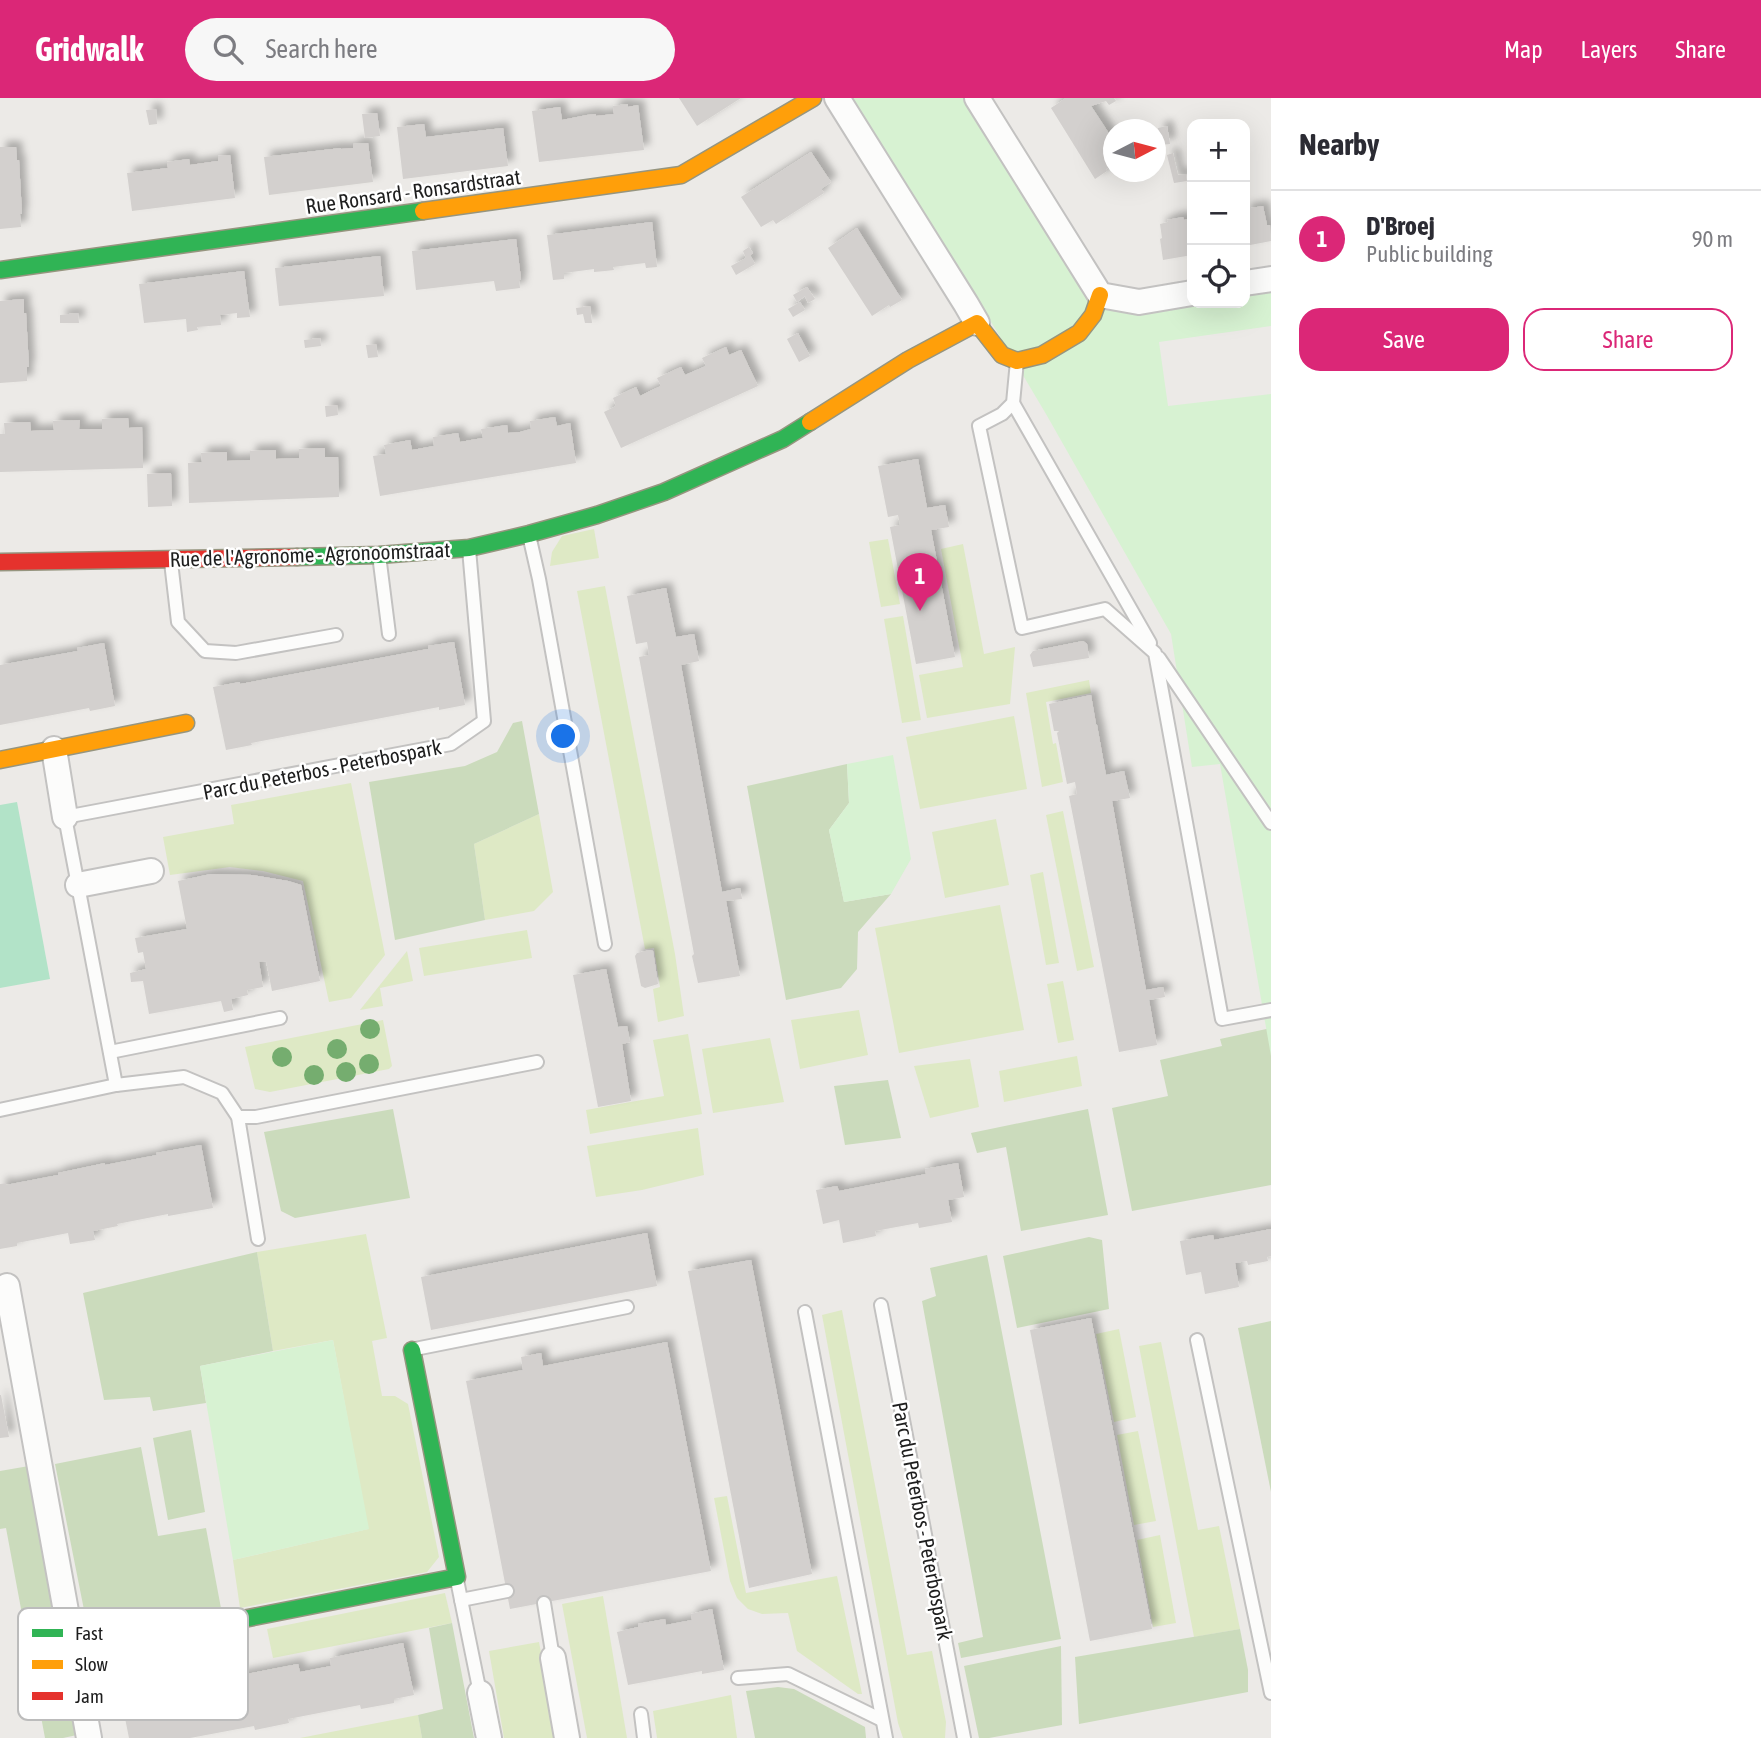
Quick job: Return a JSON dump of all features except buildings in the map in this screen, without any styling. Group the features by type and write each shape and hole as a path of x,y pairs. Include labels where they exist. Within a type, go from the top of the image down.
{"street":[{"name":"Rue Ronsard - Ronsardstraat","path":"0,270 681,175 813,98"},
{"path":"838,98 977,323 1002,355 1017,361 1042,355 1079,333 1093,315 1100,295"},
{"path":"977,98 1100,295 1139,302 1187,294"},
{"path":"1250,282 1271,279"},
{"name":"Rue de l'Agronome - Agronoomstraat","path":"0,562 379,555 470,548 529,534 664,492 783,439 908,360 977,323"},
{"path":"0,760 186,723"},
{"path":"54,749 65,817"},
{"path":"78,885 151,871"},
{"path":"7,1286 65,1608"},
{"path":"248,1618 457,1577 412,1350"},
{"path":"553,1658 567,1738"},
{"path":"480,1693 489,1738"},
{"path":"86,1720 89,1738"}],"lane":[{"path":"1017,361 1013,403 1156,653 1271,823"},
{"path":"1013,403 1002,414 979,426 1022,628 1105,609 1156,653 1222,1019 1271,1010"},
{"path":"529,534 605,944"},
{"name":"Parc du Peterbos - Peterbospark","path":"65,817 451,744 484,721 470,548"},
{"path":"379,555 389,634"},
{"path":"171,559 178,622 205,651 236,653 336,635"},
{"path":"65,817 116,1085"},
{"path":"110,1052 280,1018"},
{"path":"238,1117 256,1117 537,1062"},
{"path":"0,1110 116,1085 184,1077 222,1093 238,1117 258,1239"},
{"name":"Parc du Peterbos - Peterbospark","path":"881,1305 964,1738"},
{"path":"412,1350 627,1307"},
{"path":"805,1312 886,1738"},
{"path":"1197,1340 1271,1693"},
{"path":"457,1577 480,1693"},
{"path":"461,1600 507,1591"},
{"path":"544,1603 553,1658"},
{"path":"738,1678 788,1674 882,1720"},
{"path":"641,1714 644,1738"}],"green space":[{"path":"850,98 966,98 1111,311 1187,302 1187,308 1250,308 1250,293 1271,291 1271,326 1159,342 1168,406 1271,394 1271,1056 1220,764 1192,767 1171,634 996,330"},
{"path":"594,529 599,558 550,566 552,552 562,536"},
{"path":"888,539 900,604 881,607 869,542"},
{"path":"963,544 984,654 1015,647 1010,704 927,718 919,675 963,667 941,549"},
{"path":"605,586 675,954 684,1016 658,1022 653,989 660,987 654,948 645,949 577,591"},
{"path":"903,616 921,720 902,723 884,619"},
{"path":"1089,680 1091,693 1046,702 1063,782 1042,787 1026,693"},
{"path":"1014,716 1027,789 920,809 906,737"},
{"path":"522,721 539,814 474,844 485,920 395,940 369,782 465,766 497,752 513,723"},
{"path":"893,755 911,859 891,894 844,902 829,830 849,803 847,764"},
{"path":"847,764 849,803 829,830 844,902 891,894 858,932 857,969 841,988 786,1000 747,786"},
{"path":"351,783 385,955 351,998 329,1002 303,881 263,871 230,867 170,875 163,837 234,824 231,805"},
{"path":"17,802 50,979 0,988 0,805"},
{"path":"1063,811 1094,967 1077,971 1046,815"},
{"path":"539,814 553,892 534,911 485,920 474,844"},
{"path":"996,819 1009,885 945,898 932,832"},
{"path":"1043,872 1059,963 1046,965 1030,875"},
{"path":"1000,905 1024,1030 899,1053 875,928"},
{"path":"527,930 532,958 424,976 419,948"},
{"path":"407,951 413,981 380,988 383,1006 360,1010"},
{"path":"1063,981 1074,1040 1058,1043 1047,984"},
{"path":"859,1010 868,1055 800,1069 791,1020"},
{"path":"383,1020 392,1066 389,1069 270,1092 255,1089 245,1047"},
{"path":"1271,1028 1271,1185 1132,1211 1112,1108 1168,1096 1160,1060 1222,1046 1220,1039"},
{"path":"688,1034 702,1114 590,1134 586,1110 664,1096 653,1040"},
{"path":"770,1038 784,1102 713,1113 702,1049"},
{"path":"1077,1056 1082,1086 1004,1102 999,1071"},
{"path":"970,1059 979,1107 930,1118 914,1066"},
{"path":"888,1080 901,1138 845,1145 834,1086"},
{"path":"393,1109 410,1198 295,1218 281,1211 264,1132"},
{"path":"1088,1109 1108,1215 1021,1231 1006,1147 977,1153 971,1133"},
{"path":"698,1128 704,1175 642,1190 596,1197 587,1146"},
{"path":"366,1234 387,1338 372,1341 382,1396 395,1396 408,1404 439,1557 427,1572 240,1608 233,1560 368,1529 333,1340 273,1351 257,1252"},
{"path":"1089,1237 1102,1240 1109,1309 1017,1328 1003,1256"},
{"path":"257,1252 273,1351 200,1366 206,1403 153,1411 150,1397 104,1400 83,1293"},
{"path":"987,1255 1061,1639 961,1658 958,1643 983,1637 922,1301 936,1296 930,1268"},
{"path":"842,1310 907,1655 932,1651 946,1722 945,1738 903,1738 898,1723 822,1315"},
{"path":"1271,1321 1271,1492 1238,1328"},
{"path":"1119,1329 1136,1417 1114,1422 1096,1334"},
{"path":"333,1340 369,1529 233,1560 200,1366"},
{"path":"1161,1342 1198,1530 1219,1526 1240,1629 1194,1637 1139,1346"},
{"path":"191,1430 205,1512 168,1520 153,1438"},
{"path":"1138,1431 1156,1521 1134,1525 1117,1435"},
{"path":"141,1447 158,1536 206,1528 221,1608 84,1608 55,1464"},
{"path":"29,1466 54,1608 21,1608 6,1528 0,1529 0,1471"},
{"path":"727,1496 746,1593 837,1576 862,1694 858,1694 797,1651 788,1613 762,1614 748,1609 737,1598 730,1581 714,1498"},
{"path":"1160,1535 1176,1623 1153,1627 1137,1540"},
{"path":"445,1593 452,1623 273,1658 267,1629"},
{"path":"603,1596 627,1738 587,1738 562,1604"},
{"path":"452,1623 474,1738 422,1738 418,1715 443,1709 429,1628"},
{"path":"1240,1629 1248,1670 1248,1692 1079,1724 1075,1657"},
{"path":"539,1642 557,1738 504,1738 489,1651"},
{"path":"1061,1646 1062,1725 979,1738 964,1666"},
{"path":"778,1687 794,1689 865,1727 866,1738 755,1738 746,1691"},
{"path":"731,1695 737,1738 657,1738 653,1711"},
{"path":"418,1715 422,1738 300,1738"},
{"path":"42,1720 74,1720 77,1735 45,1738"}],"traffic: fast":[{"path":"0,270 423,211"},
{"path":"297,557 379,555 469,548 529,534 664,492 783,439 810,422"},
{"path":"248,1618 457,1577 412,1350"}],"traffic: slow":[{"path":"423,211 681,175 813,98"},
{"path":"810,422 908,360 977,323 1002,355 1017,361 1042,355 1079,333 1093,315 1100,295"},
{"path":"0,760 186,723"}],"traffic: jam":[{"path":"0,562 297,557"}],"place":[{"name":"D'Broej","path":"920,611"}]}
